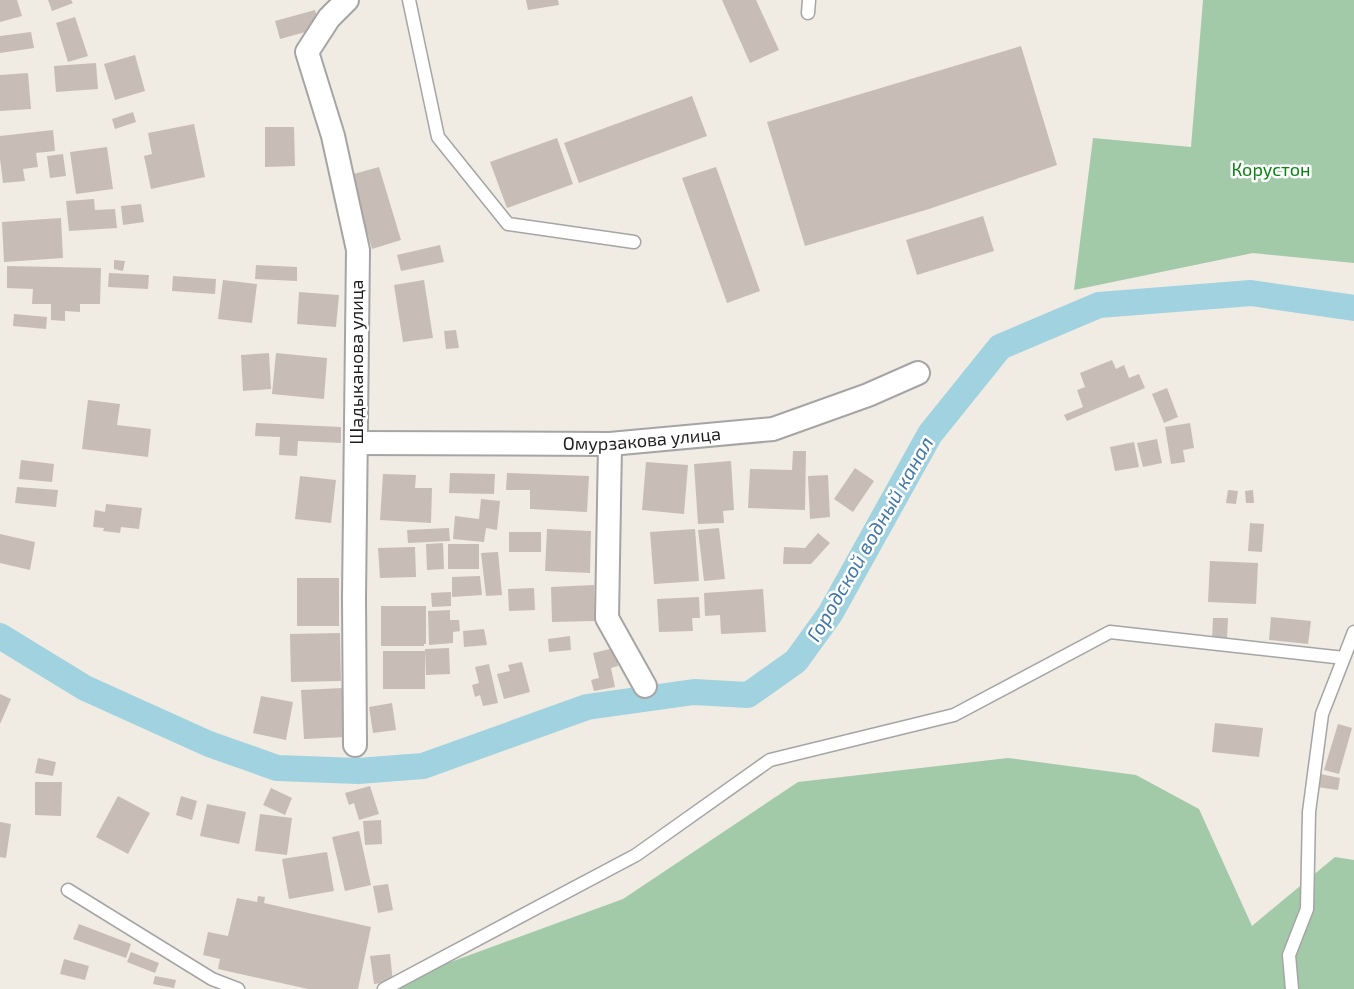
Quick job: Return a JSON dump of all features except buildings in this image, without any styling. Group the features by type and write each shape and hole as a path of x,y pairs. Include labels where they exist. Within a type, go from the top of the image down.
{"street":[{"name":"Шадыканова улица","path":"347,0 329,18 307,52 333,136 358,250 354,598 355,746"},
{"name":"Омурзакова улица","path":"356,443 610,444 773,429 868,395 918,373"},
{"path":"610,444 608,618 645,686"}],"lane":[{"path":"409,0 438,137 508,224 633,242"},
{"path":"384,989 636,855 770,760 954,715 1110,632 1344,658"},
{"path":"1292,989 1290,955 1307,909 1309,812 1322,714 1354,632"},
{"path":"68,890 212,979 238,989"}],"green space":[{"name":"Корустон","path":"1203,0 1354,0 1354,263 1253,253 1074,290 1093,138 1191,147"},
{"path":"1008,758 1136,775 1199,809 1252,926 1335,857 1354,860 1354,989 377,989 623,899 798,782"}],"waterway":[{"name":"Городской водный канал","path":"0,636 85,688 209,744 277,768 358,771 423,766 587,707 694,692 748,695 796,661 830,614 930,434 1000,347 1099,305 1251,293 1354,308"}]}
